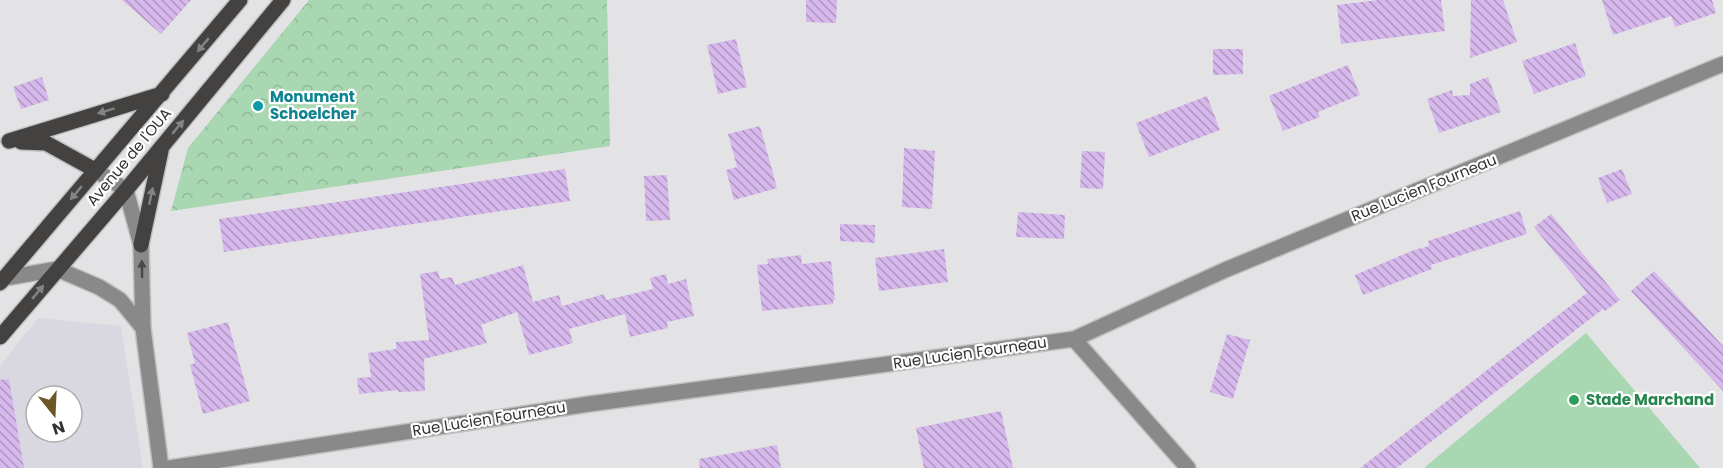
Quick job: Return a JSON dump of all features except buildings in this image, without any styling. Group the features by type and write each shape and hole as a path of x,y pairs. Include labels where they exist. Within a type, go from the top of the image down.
{"main road":[{"name":"Avenue de l'OUA","path":"1,280 240,0"},
{"name":"Avenue de l'OUA","path":"0,337 126,190 283,0"},
{"path":"3,144 162,94"},
{"path":"3,144 46,143 95,170"},
{"path":"141,244 161,147"}],"street":[{"name":"Rue Lucien Fourneau","path":"169,468 590,404 1074,339 1225,270 1723,63"},
{"path":"95,170 126,190 141,244 143,328 161,468"},
{"path":"1,280 57,269 91,283 120,300 143,328"},
{"path":"1074,339 1188,468"}],"shaded area":[{"path":"38,318 121,326 143,468 0,468 0,366"}],"green space":[{"path":"309,0 607,0 610,146 171,211 188,148"},
{"name":"Stade Marchand","path":"1586,333 1700,468 1425,467"}],"place":[{"name":"Monument Schoelcher","path":"258,106"},
{"name":"Stade Marchand","path":"1574,400"}]}
